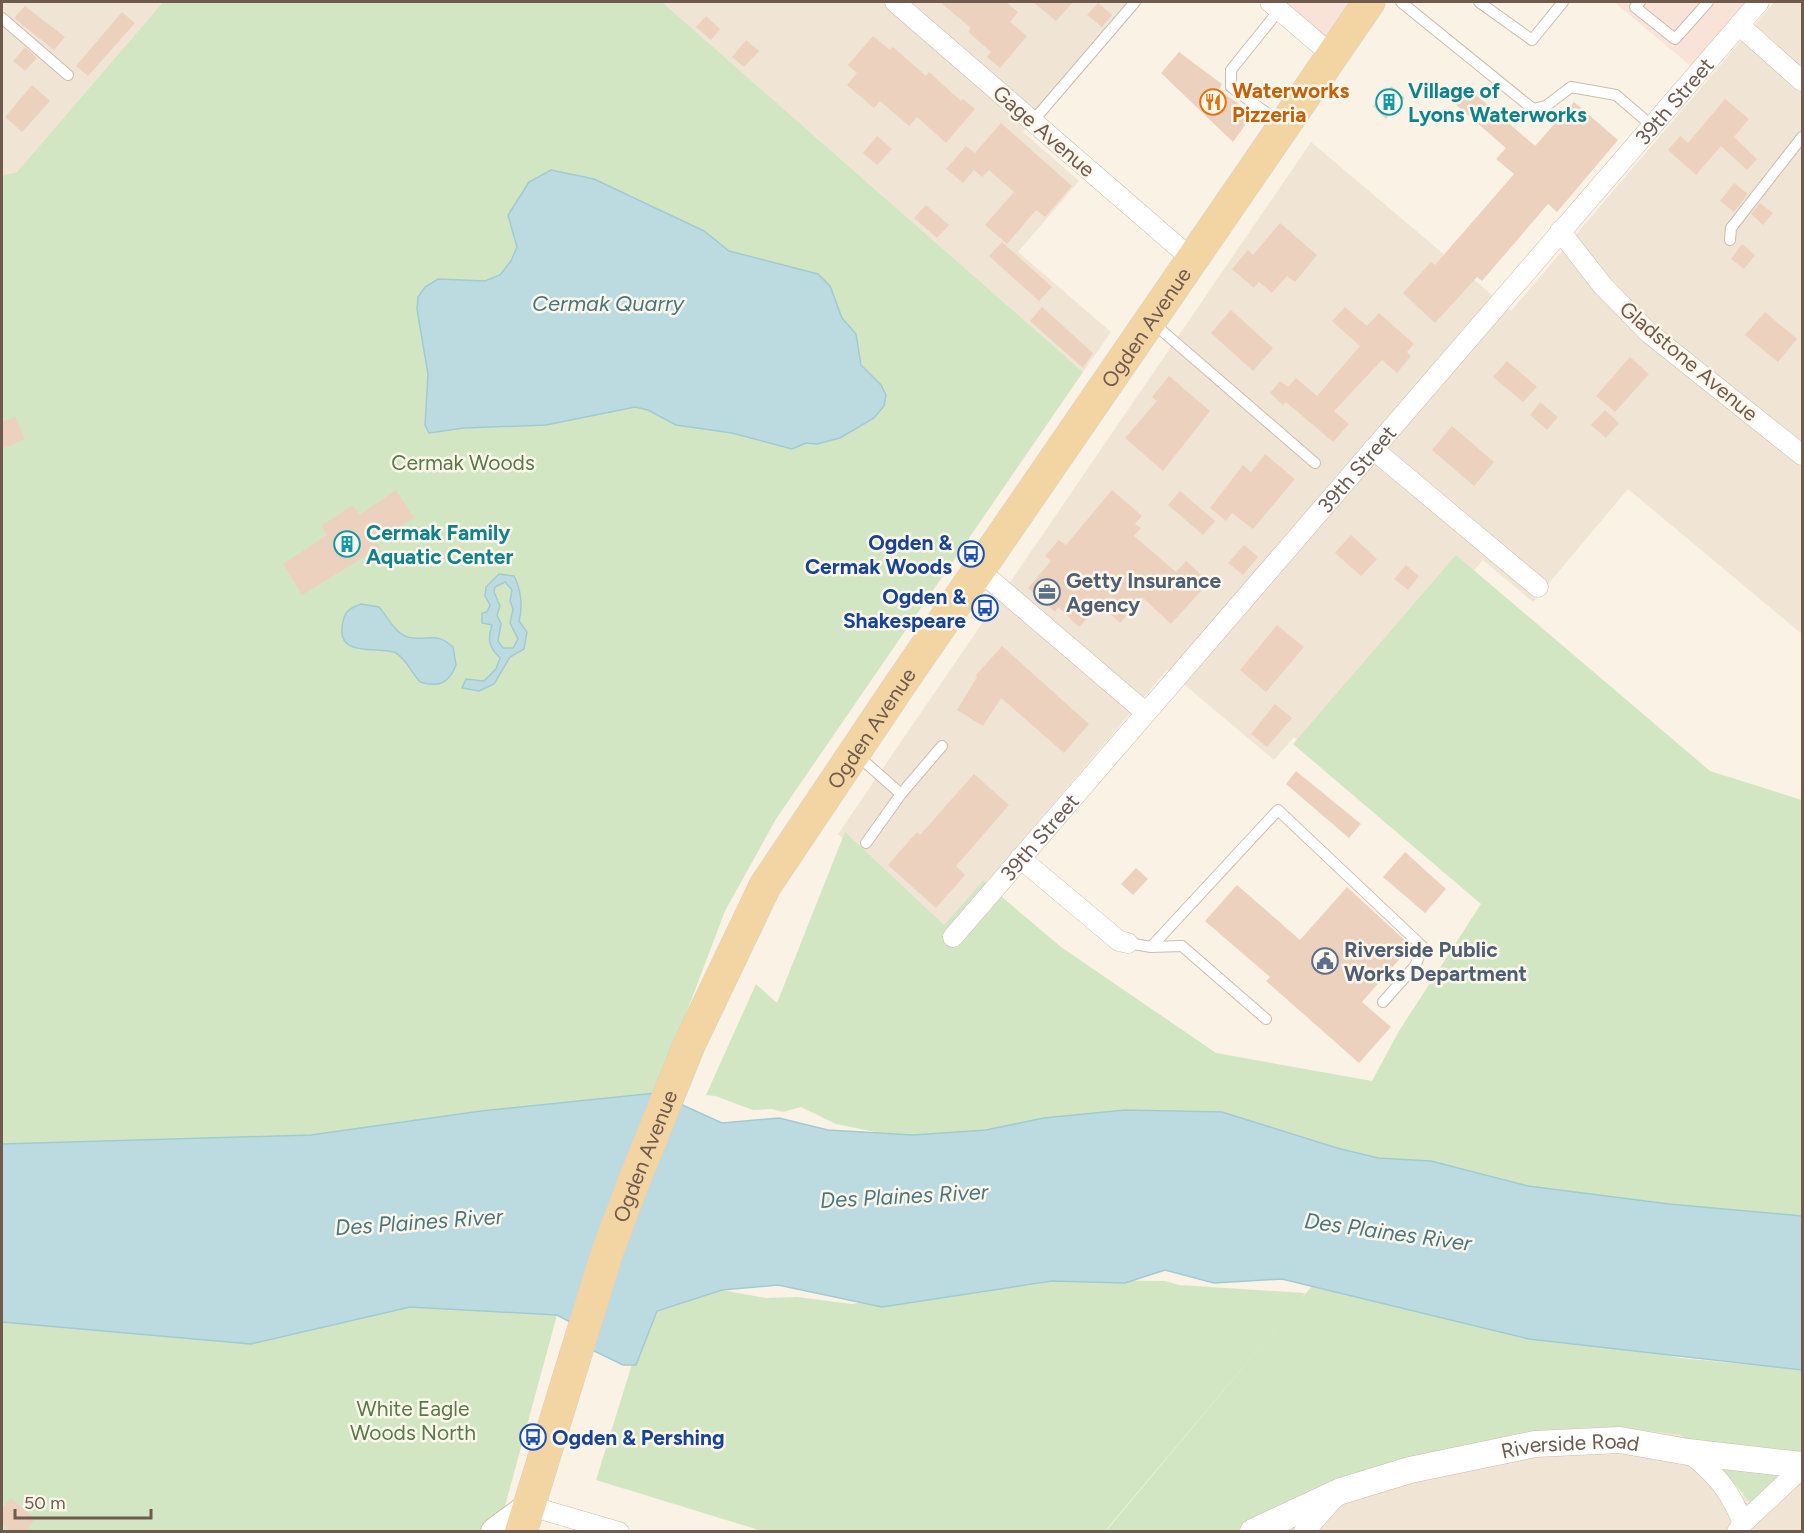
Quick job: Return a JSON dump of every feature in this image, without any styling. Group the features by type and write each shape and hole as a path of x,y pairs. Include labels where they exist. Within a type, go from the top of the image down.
{"main road":[{"name":"Ogden Avenue","path":"526,1519 607,1253 634,1180 688,1045 765,886 1369,2"},
{"path":"495,1532 526,1519"}],"street":[{"name":"Gage Avenue","path":"895,2 1193,260"},
{"name":"39th Street","path":"953,937 1759,2"},
{"path":"1275,5 1332,55"},
{"path":"1739,25 1803,81"},
{"name":"Gladstone Avenue","path":"1560,231 1603,286 1649,333 1803,454"},
{"path":"1373,449 1538,587"},
{"path":"979,570 1145,712"},
{"path":"1020,858 1119,941 1128,943"},
{"name":"Riverside Road","path":"1253,1532 1341,1491 1410,1470 1535,1444 1620,1440 1688,1452 1803,1467"},
{"path":"1688,1452 1716,1474 1733,1499 1740,1527 1803,1467"},
{"path":"1304,1532 1341,1491"},
{"path":"526,1519 619,1532"}],"lane":[{"path":"1033,121 1135,2"},
{"path":"1401,2 1533,109 1546,106 1571,87 1617,95 1652,126"},
{"path":"1479,2 1532,40 1563,2"},
{"path":"1640,2 1635,8 1674,39 1708,2"},
{"path":"1275,5 1231,70 1231,87 1284,126"},
{"path":"2,18 68,75"},
{"path":"1730,240 1731,228 1803,137"},
{"path":"1150,321 1315,463"},
{"path":"866,843 901,794 942,746"},
{"path":"854,753 901,794"},
{"path":"1151,947 1278,810 1423,947 1415,966 1383,1002"},
{"path":"1128,943 1151,947 1182,946 1266,1019"}],"shaded area":[{"path":"2,2 163,2 17,172 4,175 2,173"},
{"path":"662,2 1134,2 1023,132 1079,181 1018,252 1111,332 1083,372"},
{"path":"1278,2 1364,2 1331,48"},
{"path":"1614,2 1750,2 1692,67"},
{"path":"1774,2 1802,2 1802,634 1628,489 1533,602 1483,560 1316,756 1294,737 1274,760 1167,670 947,929 838,834 1311,142 1511,311"},
{"path":"1621,1428 1681,1435 1726,1474 1742,1496 1802,1459 1802,1531 1289,1532 1330,1485 1376,1467 1415,1456 1562,1429"}],"green space":[{"name":"Cermak Woods","path":"163,2 662,2 1083,372 776,819 725,911 656,1093 481,1111 311,1135 2,1144 2,173 4,175 17,172"},
{"path":"1456,555 1710,771 1802,800 1802,1216 1669,1204 1528,1186 1431,1161 1378,1158 1299,1138 1019,1139 885,1134 836,1124 801,1107 783,1112 772,1109 753,1110 706,1095 756,984 777,1003 845,832 944,925 983,881 1061,947 1216,1053 1372,1081 1399,1031 1481,904 1293,744"},
{"path":"1059,1280 1165,1281 1179,1285 1305,1293 1302,1298 1312,1286 1681,1358 1802,1370 1802,1459 1756,1500 1749,1501 1726,1474 1681,1435 1621,1428 1562,1429 1415,1456 1376,1467 1330,1485 1289,1531 1106,1531 1281,1322 1105,1531 762,1531 596,1480 652,1300 722,1290 766,1298 797,1297 852,1304 869,1301 912,1303 995,1287 1026,1286"},
{"name":"White Eagle Woods North","path":"410,1307 557,1315 498,1532 2,1531 2,1322 251,1344"}],"water":[{"name":"Cermak Quarry","path":"551,170 594,179 704,231 729,251 818,274 830,286 842,318 856,334 861,365 881,385 886,395 884,406 874,418 840,438 817,444 806,443 792,449 732,433 676,425 648,410 635,407 546,425 464,428 429,433 425,425 428,374 417,309 418,297 425,287 438,279 485,281 500,275 511,261 517,247 508,215 529,182"},
{"path":"499,574 514,576 521,598 519,621 527,632 524,649 510,657 494,684 479,691 462,688 466,679 484,681 496,669 500,658 490,643 492,625 482,623 482,613 487,612 490,605 485,596 486,587","holes":["505,582 512,590 510,601 513,609 510,623 518,639 513,648 503,648 498,641 501,624 497,615 500,606 494,592 495,587"]},
{"path":"361,604 379,607 397,631 407,637 438,638 453,647 456,665 447,680 438,684 420,682 406,662 396,653 350,646 344,640 342,632 344,618 348,611"},
{"name":"Des Plaines River","path":"656,1093 722,1123 779,1118 828,1130 913,1135 986,1130 1044,1118 1125,1110 1222,1112 1337,1148 1378,1158 1431,1161 1528,1186 1669,1204 1802,1216 1802,1370 1529,1339 1282,1279 1214,1283 1165,1270 1125,1283 1052,1281 882,1307 778,1285 722,1290 657,1311 636,1365 623,1365 594,1351 576,1325 557,1315 410,1307 251,1344 2,1322 2,1144 311,1135 481,1111"}],"building":[{"path":"940,2 1006,2 1018,12 1010,22 1027,36 1000,68 987,57 991,52 968,32 971,28"},
{"path":"1033,2 1073,2 1056,21"},
{"path":"1098,3 1112,15 1102,27 1087,15"},
{"path":"25,6 65,37 54,50 14,18"},
{"path":"122,12 135,23 88,76 76,66"},
{"path":"706,16 720,29 711,40 696,27"},
{"path":"873,36 890,50 893,47 926,76 929,72 961,101 963,99 975,109 946,143 917,117 909,126 880,101 874,108 847,85 857,73 848,65"},
{"path":"746,40 759,51 744,67 732,57"},
{"path":"25,47 37,58 25,71 13,61"},
{"name":"Waterworks Pizzeria","path":"1179,52 1222,84 1219,90 1253,114 1233,142 1161,73"},
{"path":"32,85 50,101 22,132 5,117"},
{"name":"Village of Lyons Waterworks","path":"1391,86 1405,98 1386,119 1373,106"},
{"path":"1467,87 1535,146 1574,102 1618,140 1557,212 1548,204 1482,281 1477,277 1435,323 1403,293 1431,262 1435,265 1514,174 1496,159 1506,148 1453,102"},
{"path":"1725,99 1749,119 1734,137 1757,159 1747,170 1721,146 1696,175 1668,150 1680,136 1688,143"},
{"path":"1001,123 1072,186 1045,217 1036,210 1007,244 985,225 1014,192 989,170 982,177 974,170 963,183 946,169 966,146 975,153"},
{"path":"877,136 892,149 877,165 863,153"},
{"path":"1734,183 1748,194 1734,212 1720,201"},
{"path":"1760,203 1773,213 1763,225 1751,214"},
{"path":"926,205 949,225 937,238 914,218"},
{"path":"1280,223 1317,255 1295,282 1287,276 1272,293 1259,282 1254,288 1232,269 1248,250 1253,255"},
{"path":"1002,242 1052,287 1039,301 989,256"},
{"path":"1742,244 1755,255 1744,269 1731,259"},
{"path":"1042,307 1093,353 1083,368 1030,321"},
{"path":"1345,307 1367,326 1379,313 1414,344 1407,352 1411,356 1397,373 1382,360 1334,411 1349,424 1333,442 1286,402 1283,405 1270,393 1280,381 1288,387 1296,378 1317,396 1360,346 1332,321"},
{"path":"1231,310 1273,348 1253,371 1211,333"},
{"path":"1765,312 1797,339 1778,362 1745,335"},
{"path":"1630,357 1649,374 1615,412 1596,396"},
{"path":"1507,361 1537,387 1523,402 1493,377"},
{"path":"1169,376 1210,411 1163,471 1125,438 1157,401 1152,397"},
{"path":"1540,402 1558,417 1547,430 1530,415"},
{"path":"1605,410 1619,423 1606,438 1591,425"},
{"path":"15,417 25,439 2,449 2,422"},
{"path":"1452,426 1494,462 1474,486 1432,450"},
{"path":"1265,454 1295,479 1253,529 1232,513 1226,521 1210,508 1243,465 1251,472"},
{"name":"Cermak Family Aquatic Center","path":"396,490 414,518 376,542 380,547 302,595 283,564 327,535 321,526 353,505 359,515"},
{"path":"1112,490 1142,516 1135,524 1141,528 1134,536 1176,572 1186,561 1209,582 1171,624 1142,597 1120,623 1100,605 1079,627 1058,607 1055,612 1028,588 1051,561 1045,556 1059,540 1066,545"},
{"path":"1180,491 1215,521 1203,535 1168,505"},
{"path":"1351,535 1377,559 1361,576 1335,553"},
{"path":"1244,545 1258,557 1243,575 1228,563"},
{"path":"1406,565 1419,576 1408,590 1394,579"},
{"path":"1277,625 1304,647 1266,692 1240,670"},
{"path":"1002,646 1089,724 1064,753 1001,698 983,726 957,710 977,677 976,675"},
{"path":"1275,704 1292,718 1267,747 1251,734"},
{"path":"1296,771 1361,824 1349,838 1286,784"},
{"path":"974,774 1009,805 956,866 965,875 936,908 888,865 917,832 920,835"},
{"path":"1405,852 1446,889 1425,913 1383,877"},
{"path":"1136,868 1148,879 1133,895 1121,884"},
{"name":"Riverside Public Works Department","path":"1237,885 1300,940 1347,887 1411,946 1362,1002 1391,1027 1359,1063 1266,981 1270,977 1205,921"},
{"path":"11,1498 35,1519 25,1532 11,1532 2,1523 2,1509"}],"place":[{"name":"Waterworks Pizzeria","path":"1213,102"},
{"name":"Village of Lyons Waterworks","path":"1389,102"},
{"name":"Cermak Family Aquatic Center","path":"347,544"},
{"name":"Ogden & Cermak Woods","path":"971,554"},
{"name":"Getty Insurance Agency","path":"1047,592"},
{"name":"Ogden & Shakespeare","path":"985,608"},
{"name":"Riverside Public Works Department","path":"1325,961"},
{"name":"Ogden & Pershing","path":"533,1437"}]}
